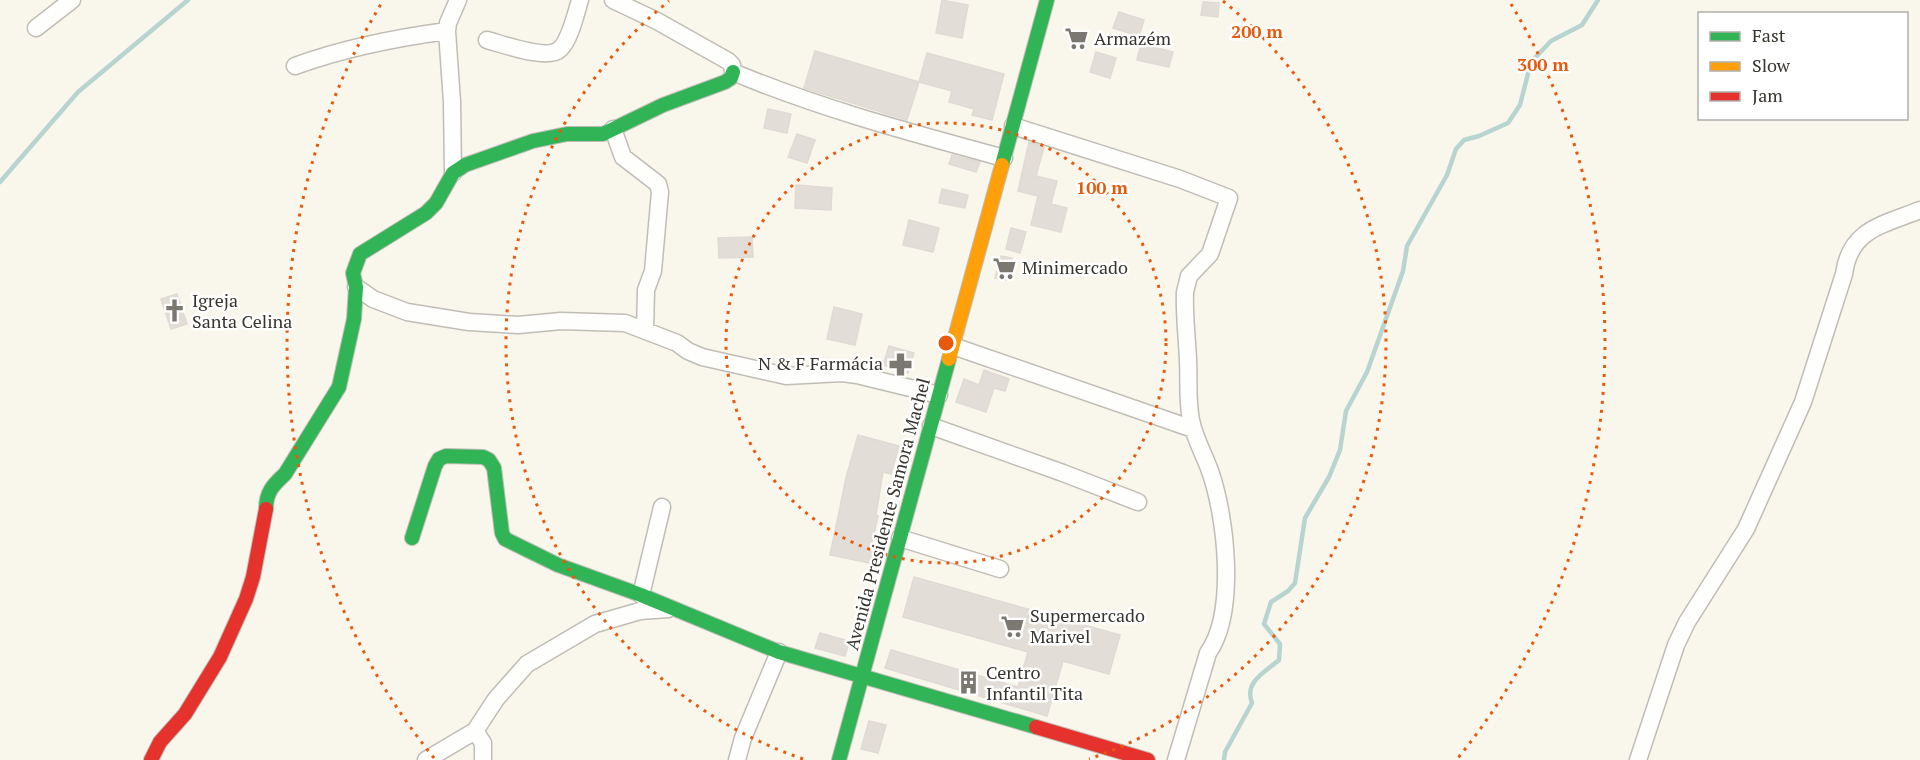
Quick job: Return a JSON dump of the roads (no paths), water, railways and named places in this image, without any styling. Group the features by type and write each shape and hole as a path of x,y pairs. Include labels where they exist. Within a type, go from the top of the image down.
{"street":[{"path":"36,28 72,0"},
{"path":"453,173 452,102 447,31 458,0"},
{"path":"487,40 539,53 552,53 560,50 580,0"},
{"path":"151,760 160,742 185,714 220,657 250,588 266,514 266,497 272,485 285,474 339,387 354,319 356,288 353,273 360,254 426,213 436,203 453,173 465,165 533,141 567,134 594,135 613,129 663,105 731,78 732,66 728,61 657,21 613,0"},
{"name":"Avenida Presidente Samora Machel","path":"839,760 1047,0"},
{"path":"295,66 362,46 447,31"},
{"path":"733,72 784,93 842,112 1004,158"},
{"path":"1013,126 1179,179 1229,198 1210,254 1190,276 1185,292 1190,418 1220,504 1226,561 1220,628 1216,641 1208,653 1176,760"},
{"path":"613,129 623,157 654,180 660,192 652,271 646,290 645,330"},
{"path":"1638,760 1676,645 1746,529 1803,402 1844,274 1846,258 1855,243 1871,230 1920,210"},
{"path":"356,288 373,299 407,312 459,320 518,325 561,321 625,323 677,343 702,357 786,376 842,373 857,375 939,395"},
{"path":"952,346 1193,429"},
{"path":"931,426 1138,502"},
{"path":"412,538 439,459 446,456 483,458 489,460 494,468 502,533 505,539 558,565 641,595 778,652 1148,760"},
{"path":"641,595 662,507"},
{"path":"900,538 1000,569"},
{"path":"426,760 475,731 496,699 527,664 595,624 640,611 672,609"},
{"path":"737,760 743,738 778,652"},
{"path":"475,731 483,743 483,760"}],"waterway":[{"path":"0,182 78,92 188,0"},
{"path":"1224,760 1225,752 1252,703 1250,696 1253,684 1279,660 1280,644 1264,624 1271,602 1288,591 1295,583 1305,518 1329,477 1340,450 1346,411 1367,372 1403,271 1407,246 1447,175 1456,149 1464,140 1508,123 1520,105 1531,62 1551,41 1582,25 1598,0"}],"place":[{"name":"Armazém","path":"1076,39"},
{"name":"Minimercado","path":"1004,268"},
{"name":"Igreja Santa Celina","path":"174,311"},
{"name":"N & F Farmácia","path":"901,364"},
{"name":"Supermercado Marivel","path":"1012,626"},
{"name":"Centro Infantil Tita","path":"968,683"}]}
